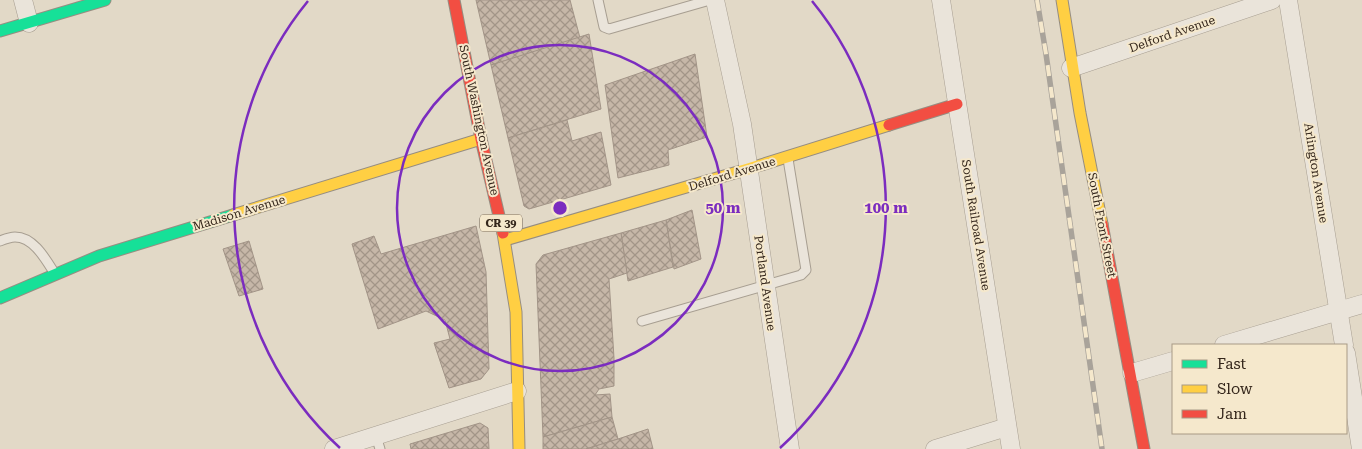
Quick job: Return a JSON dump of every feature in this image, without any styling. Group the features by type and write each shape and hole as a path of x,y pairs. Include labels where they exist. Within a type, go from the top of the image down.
{"street":[{"path":"23,0 29,23"},
{"path":"0,31 105,0"},
{"name":"South Washington Avenue","path":"454,0 481,139 506,240 516,312 519,449"},
{"name":"Portland Avenue","path":"715,0 742,124 790,449"},
{"name":"South Railroad Avenue","path":"941,0 1011,449"},
{"name":"South Front Street","path":"1062,0 1072,68 1132,373 1144,449"},
{"name":"Delford Avenue","path":"1072,68 1272,0"},
{"name":"Arlington Avenue","path":"1288,0 1344,344"},
{"name":"Delford Avenue","path":"506,240 748,169 957,104"},
{"name":"Madison Avenue","path":"0,298 99,256 481,139"},
{"path":"1227,344 1362,304"},
{"path":"1347,359 1361,449"},
{"path":"1132,373 1172,361"},
{"path":"334,449 378,442 517,391"},
{"path":"935,449 1007,427"}],"lane":[{"path":"598,0 604,27 609,29 710,0"},
{"path":"642,320 801,275 806,270 787,157"},
{"path":"0,241 14,236 24,238 36,246 55,274"}],"building":[{"path":"476,0 570,0 580,38 491,65"},
{"path":"589,34 601,109 508,138 491,65"},
{"path":"695,54 707,137 668,150 669,165 618,178 605,85"},
{"path":"567,120 572,141 601,132 611,185 529,209 524,206 508,138"},
{"path":"692,210 701,259 674,269 666,220"},
{"path":"666,220 673,267 628,281 621,233"},
{"path":"476,226 486,272 489,369 481,379 449,388 434,343 450,339 445,320 426,311 378,329 352,244 374,236 381,254"},
{"path":"621,233 627,273 609,279 614,386 599,389 595,395 610,394 612,417 543,437 536,264 543,255"},
{"path":"249,241 263,289 239,296 223,249"},
{"path":"612,417 618,439 586,449 543,449 543,437"},
{"path":"480,423 488,428 489,449 411,449 410,444"},
{"path":"648,429 653,449 586,449 618,439"}],"railway":[{"path":"1037,0 1102,449"}],"traffic: fast":[{"path":"0,31 105,0"},
{"path":"0,298 99,256 233,215"}],"traffic: slow":[{"path":"1062,0 1080,113 1102,224"},
{"path":"505,240 748,169 889,125"},
{"path":"233,215 481,139"},
{"path":"503,233 516,312 519,449"}],"traffic: jam":[{"path":"454,0 481,139 503,233"},
{"path":"889,125 957,104"},
{"path":"1102,224 1144,449"}]}
